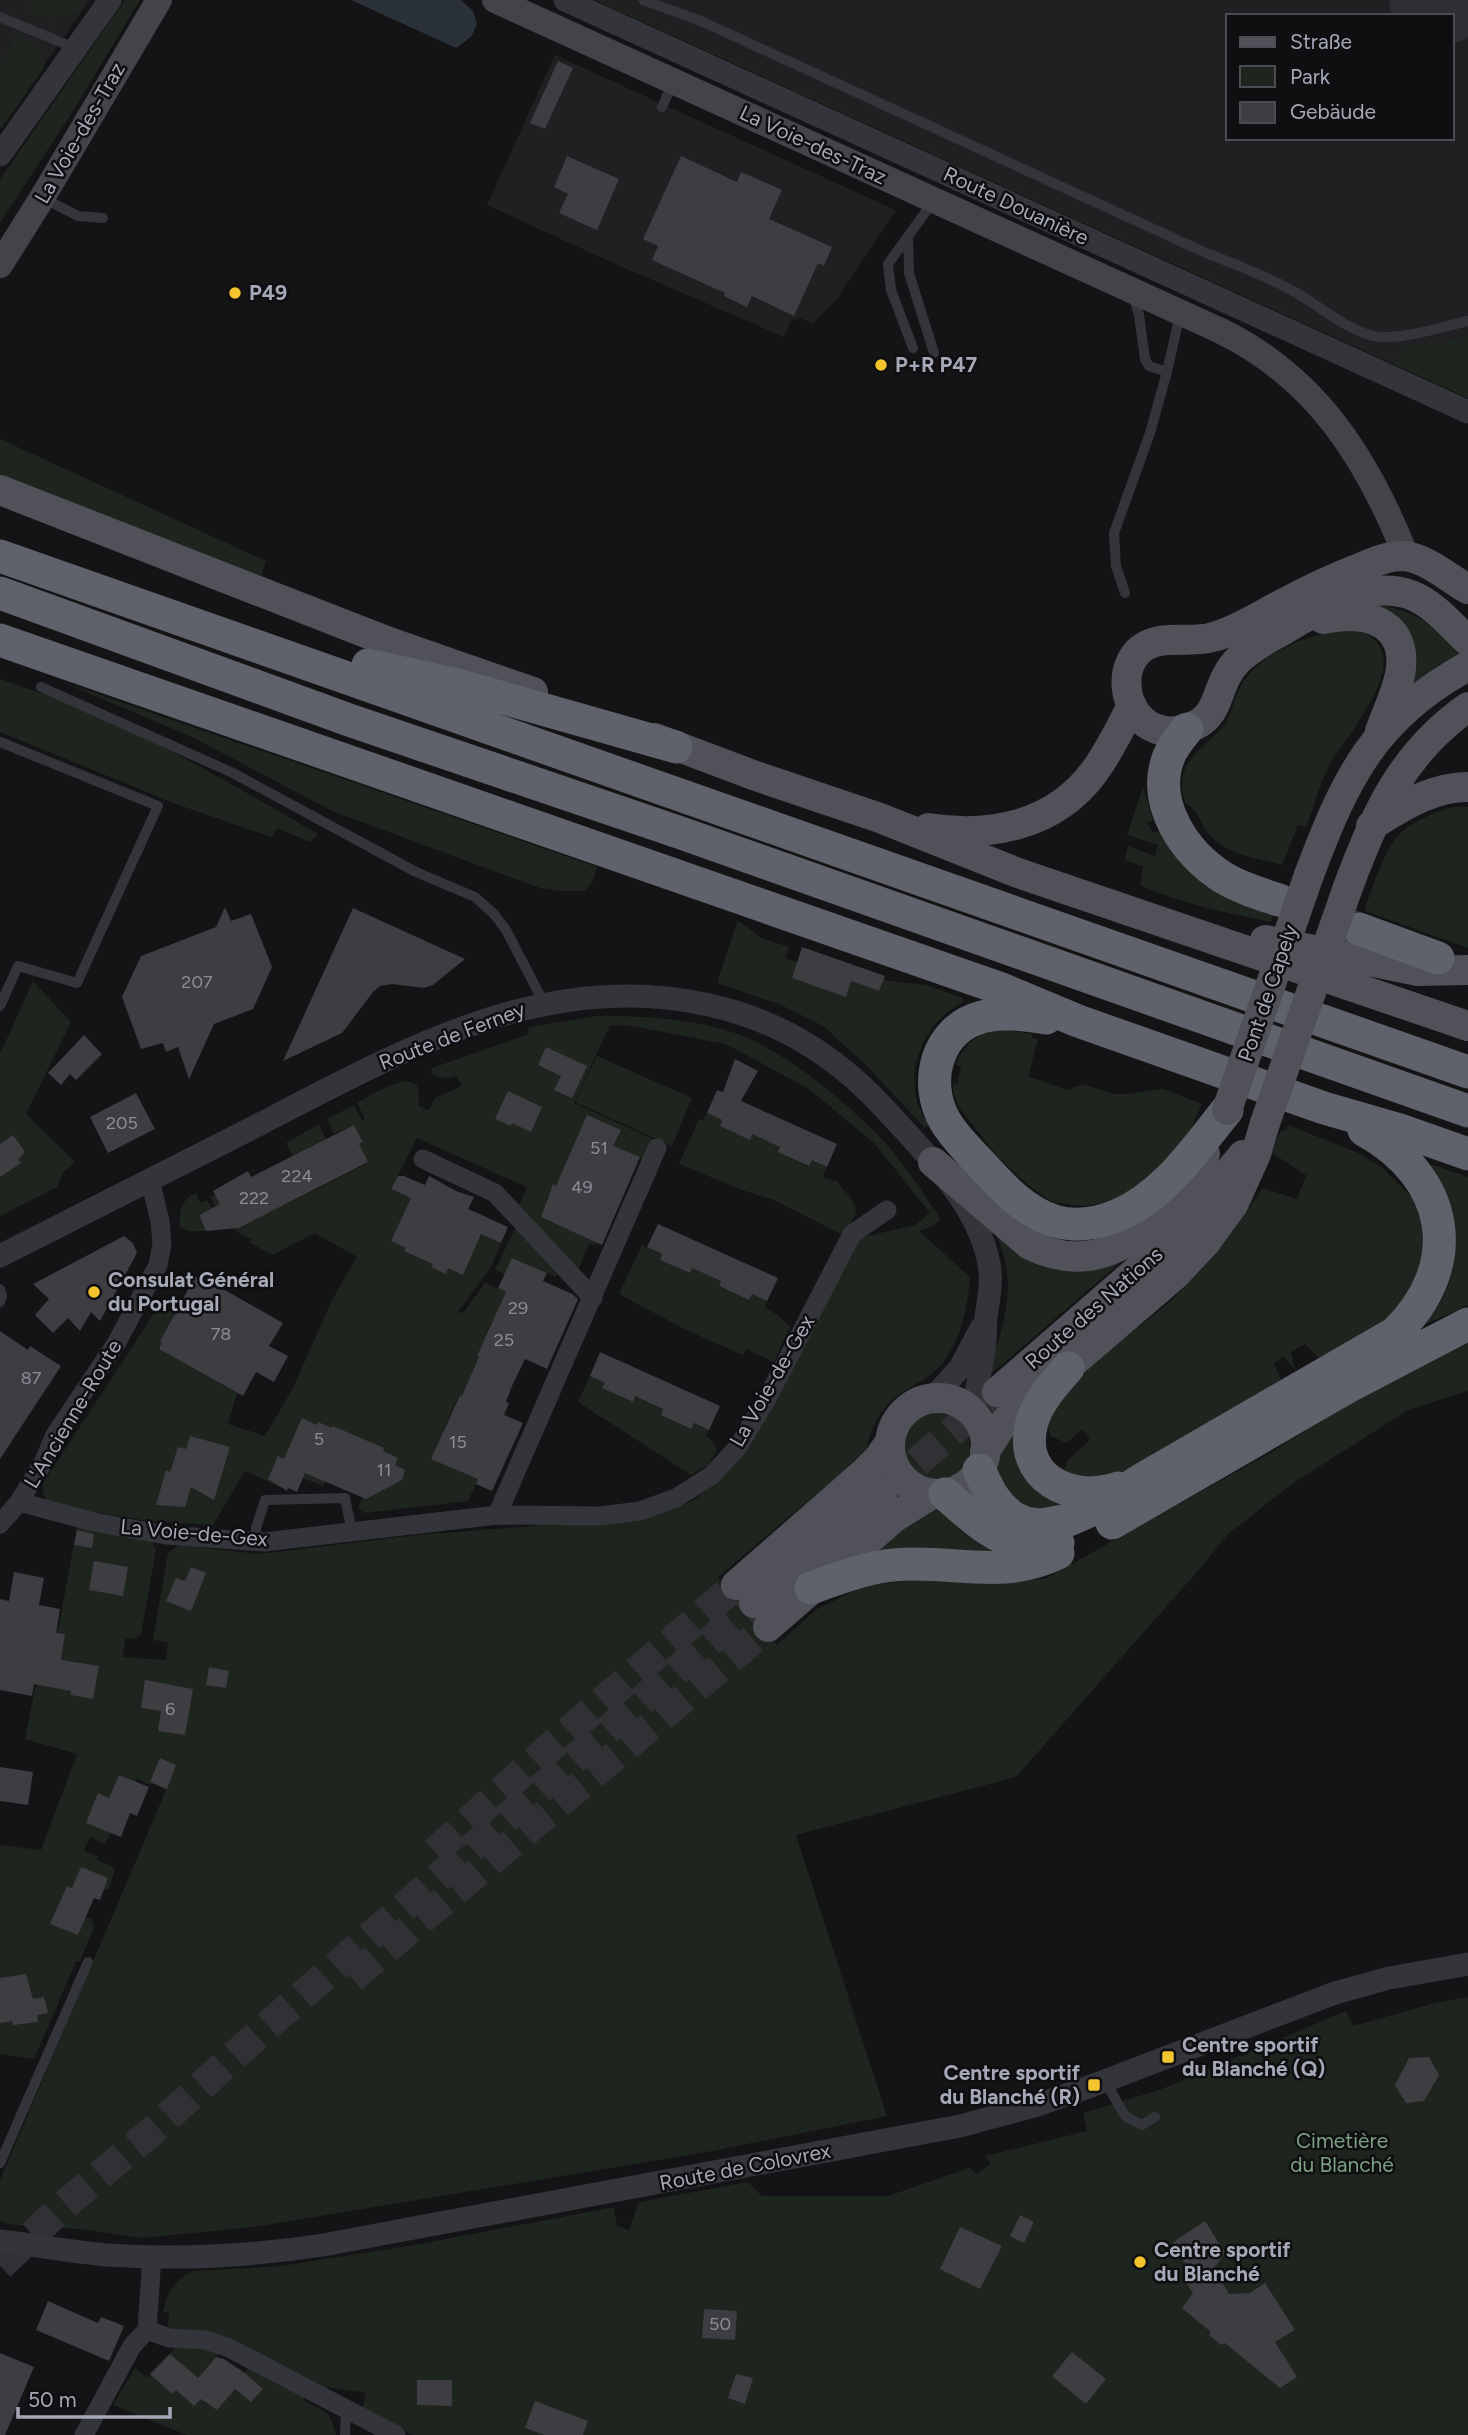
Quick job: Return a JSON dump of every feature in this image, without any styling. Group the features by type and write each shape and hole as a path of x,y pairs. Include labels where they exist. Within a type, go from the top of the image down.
{"highway":[{"path":"0,556 1468,1072"},
{"path":"0,593 337,715 1468,1111"},
{"path":"196,624 454,684 676,747"},
{"path":"0,640 47,673"},
{"path":"0,652 47,673 999,988 1078,1021 1324,1108 1400,1130 1468,1154"},
{"path":"1187,729 1170,753 1164,775 1165,799 1175,827 1192,850 1214,870 1234,883 1279,900"},
{"path":"1359,929 1438,958"},
{"path":"1078,1021 1010,1014 979,1017 955,1032 937,1059 934,1086 944,1119 963,1145 999,1184 1029,1209 1051,1220 1074,1224 1096,1222 1126,1212 1160,1188 1227,1110"},
{"path":"982,1460 991,1494 1006,1512 1026,1522 1041,1525 1083,1515 1146,1476 1385,1340 1405,1323 1428,1292 1436,1271 1440,1239 1437,1218 1421,1180 1390,1146 1324,1108"},
{"path":"811,1588 885,1565 1015,1568 1046,1559 1351,1385 1468,1324"},
{"path":"1068,1368 1041,1403 1031,1425 1030,1446 1040,1470 1058,1487 1067,1492 1080,1493 1108,1491 1146,1476"},
{"path":"938,1494 1013,1543 1029,1546 1049,1545 1085,1536"}],"main road":[{"name":"La Voie-des-Traz","path":"0,265 159,0"},
{"name":"La Voie-des-Traz","path":"495,0 1237,339 1262,354 1310,394 1343,434 1390,515 1406,556"},
{"path":"0,490 389,642 603,716 676,747 880,818 976,858 1468,1026"},
{"path":"1376,562 1388,538 1390,515"},
{"path":"1463,590 1427,563 1406,556 1376,562 1337,576 1213,638 1168,639 1141,649 1130,662 1126,685 1132,706 1143,722 1170,732 1187,729 1209,715 1224,679 1238,661 1259,644 1320,608 1348,598 1382,591 1399,592 1427,603 1468,641"},
{"path":"1286,629 1313,620 1353,615 1369,617 1391,631 1400,650 1401,667 1379,735"},
{"path":"1181,640 1198,648 1211,664 1219,693"},
{"path":"1379,735 1437,684 1468,666"},
{"path":"880,818 934,829 967,831 1012,827 1040,817 1064,803 1086,783 1105,757 1132,706"},
{"path":"1371,826 1393,785 1418,752 1455,727 1468,707"},
{"name":"Pont de Capely","path":"1227,1110 1309,875 1341,796 1379,735"},
{"path":"1371,826 1430,793 1468,787"},
{"name":"Pont de Capely","path":"982,1460 1008,1419 1176,1274 1217,1228 1233,1205 1246,1177 1371,826"},
{"path":"1122,909 1408,969 1442,972 1468,970"},
{"path":"933,1162 1030,1245 1049,1254 1069,1257 1104,1253 1133,1239 1163,1214 1204,1156 1227,1110"},
{"name":"Route des Nations","path":"1188,1220 1213,1166 1227,1110"},
{"name":"Route des Nations","path":"997,1392 1171,1241 1220,1185 1265,1124"},
{"path":"933,1398 958,1403 974,1415 984,1434 982,1460 966,1484 938,1494 895,1517 811,1588 753,1605 878,1459 890,1442 900,1417 909,1408 920,1401 933,1398"},
{"path":"890,1442 894,1466 909,1485 938,1494"},
{"path":"753,1605 883,1492"}],"street":[{"path":"0,155 110,0"},
{"name":"Route Douanière","path":"565,0 1468,412"},
{"name":"Route de Ferney","path":"0,1256 394,1055 465,1027 544,1003 601,995 691,1001 754,1017 797,1038 831,1060 872,1096 933,1162 969,1214 984,1247 990,1281 985,1348 976,1385 974,1415"},
{"path":"497,1515 657,1148"},
{"path":"423,1159 495,1194 593,1298"},
{"name":"L'Ancienne-Route","path":"0,1524 19,1502 43,1463 55,1435 117,1342 158,1265 162,1244 160,1221 150,1180"},
{"name":"La Voie-de-Gex","path":"19,1502 94,1522 166,1535 256,1542 497,1515 600,1516 640,1511 676,1498 712,1475 738,1447 769,1395 852,1234 887,1210"},
{"name":"Route de Ferney","path":"933,1398 960,1368 986,1316"},
{"name":"Route de Colovrex","path":"0,2241 106,2255 200,2257 262,2253 443,2223 960,2126 1038,2105 1335,1993 1390,1978 1468,1964"},
{"path":"84,2435 132,2346 147,2330 152,2256"},
{"path":"147,2330 169,2338 206,2340 229,2348 396,2435"}],"lane":[{"path":"643,0 701,21 1205,252 1268,278 1296,292 1335,318 1372,336 1394,336 1468,321"},
{"path":"0,17 76,48"},
{"path":"662,107 673,82"},
{"path":"42,198 78,215 103,218"},
{"path":"913,348 891,290 888,264 933,200"},
{"path":"908,238 909,272 934,353"},
{"path":"1132,292 1139,315 1144,359 1149,366 1167,373"},
{"path":"1125,593 1116,566 1114,533 1150,433 1180,314"},
{"path":"47,673 416,872 475,897 494,914 506,930 544,1003"},
{"path":"0,742 158,806 77,983 18,967 0,1005"},
{"path":"0,1289 0,1302"},
{"path":"256,1542 256,1528 265,1500 345,1498 352,1532"},
{"path":"0,2162 88,1962"},
{"path":"1104,2081 1125,2116 1142,2125 1155,2117"},
{"path":"345,2435 346,2409"}],"shaded area":[{"path":"0,0 90,0 0,128"},
{"path":"351,0 461,0 473,11 477,24 471,37 456,48"},
{"path":"595,0 1468,0 1468,398"},
{"path":"555,55 896,210 836,300 813,324 800,318 791,320 784,337 613,263 487,205"}],"green space":[{"path":"33,0 72,0 86,6 65,15 43,16 28,12"},
{"path":"125,0 140,0 71,114 0,223 0,179"},
{"path":"595,0 1396,364 1403,347 1468,337 1468,398"},
{"path":"16,35 37,47 44,61 44,68 0,130 0,69"},
{"path":"0,439 266,561 261,576 0,476"},
{"path":"1366,604 1393,608 1418,618 1440,633 1459,654 1440,664 1408,688"},
{"path":"1348,629 1372,638 1382,652 1383,670 1365,711 1329,766 1306,827 1298,825 1282,865 1242,855 1224,847 1209,834 1193,809 1185,803 1182,788 1186,766 1225,724 1239,689 1259,665 1301,640"},
{"path":"0,679 66,702 131,731 318,834 310,842 277,828 271,837 176,804 0,732"},
{"path":"60,681 597,867 592,883 584,891 540,888 332,811 194,738"},
{"path":"1143,787 1153,820 1147,823 1153,833 1158,831 1182,862 1195,873 1223,888 1276,907 1271,922 1188,903 1140,885 1143,867 1125,860 1128,846 1155,856 1158,845 1127,835"},
{"path":"1453,807 1468,807 1468,948 1365,911 1377,874 1395,839 1413,824"},
{"path":"738,920 761,938 789,947 785,958 797,962 792,978 845,996 851,981 879,991 883,980 926,985 963,998 963,1002 950,1010 930,1031 918,1058 915,1072 917,1101 930,1126 925,1128 866,1065 823,1026 779,1004 717,983"},
{"path":"33,981 71,1022 26,1114 75,1162 63,1173 57,1187 0,1216 0,1054"},
{"path":"596,1016 679,1020 722,1029 758,1043 804,1071 847,1106 892,1150 941,1219 932,1227 919,1231 970,1277 962,1323 949,1355 931,1374 899,1394 882,1411 868,1441 865,1457 718,1577 777,1645 817,1609 864,1586 920,1579 966,1583 1045,1579 1263,1457 1373,1390 1468,1337 1468,1391 1408,1410 1295,1482 1229,1533 1016,1777 796,1835 887,2116 707,2152 254,2227 142,2238 79,2229 15,2225 0,2221 0,2180 166,1790 151,1783 150,1785 137,1779 135,1782 119,1775 109,1798 111,1832 105,1844 90,1837 84,1851 98,1856 97,1860 114,1867 114,1873 109,1889 103,1890 99,1900 85,1895 86,1917 92,1919 94,1928 80,1961 76,1961 34,2059 0,2054 0,1845 41,1850 77,1754 25,1739 47,1630 58,1630 77,1527 152,1541 156,1550 141,1635 133,1639 126,1638 122,1657 166,1660 168,1642 153,1640 168,1553 179,1545 259,1554 417,1535 650,1517 693,1501 734,1466 777,1396 859,1238 915,1225 930,1213 874,1143 809,1089 726,1044 631,1026 610,1025 574,1103 653,1139 644,1159 627,1152 556,1186 553,1185 546,1200 584,1217 599,1236 596,1245 589,1243 578,1271 518,1208 527,1187 417,1138 391,1189 472,1226 479,1213 491,1219 484,1235 501,1243 491,1267 458,1312 463,1313 485,1283 509,1293 477,1356 485,1360 469,1380 462,1396 459,1395 445,1426 441,1444 433,1455 434,1459 466,1474 483,1468 468,1501 364,1513 358,1508 365,1492 325,1481 323,1486 303,1478 299,1463 287,1490 245,1471 213,1525 148,1521 53,1505 47,1501 43,1493 43,1483 153,1315 165,1309 175,1314 160,1341 159,1349 237,1393 228,1424 265,1436 293,1388 332,1300 357,1257 315,1233 272,1255 249,1242 252,1240 227,1223 211,1197 222,1191 245,1225 368,1163 359,1144 363,1142 354,1125 334,1134 327,1119 354,1105 362,1120 365,1119 357,1103 386,1087 408,1082 415,1084 419,1092 418,1106 429,1110 435,1098 462,1086 456,1076 437,1076 431,1073 432,1068 529,1034 528,1027"},
{"path":"1007,1030 1032,1034 1032,1038 1038,1040 1028,1076 1067,1090 1083,1084 1113,1094 1163,1089 1202,1104 1191,1129 1154,1178 1109,1202 1086,1206 1052,1202 1028,1185 999,1158 960,1109 954,1096 953,1083 957,1084 961,1067 955,1064 965,1048 981,1035"},
{"path":"597,1056 692,1098 672,1146 575,1102"},
{"path":"707,1113 722,1120 720,1126 749,1139 752,1134 781,1147 779,1152 808,1166 812,1160 827,1167 823,1177 837,1181 855,1206 855,1215 843,1235 774,1200 679,1164 699,1119 703,1120"},
{"path":"319,1124 326,1139 293,1156 286,1143"},
{"path":"1288,1125 1361,1154 1385,1170 1418,1204 1424,1221 1423,1261 1407,1298 1388,1319 1319,1358 1305,1344 1291,1352 1295,1370 1284,1357 1274,1363 1281,1380 1129,1470 1106,1477 1062,1474 1068,1460 1090,1440 1082,1429 1067,1443 1050,1436 1048,1425 1069,1390 1083,1374 1167,1304 1194,1277 1230,1235 1262,1188 1297,1199 1306,1175 1272,1153 1281,1130 1286,1131"},
{"path":"1430,1164 1468,1177 1468,1305 1422,1326 1444,1295 1454,1261 1455,1244 1446,1196"},
{"path":"196,1193 200,1203 207,1200 212,1208 199,1215 206,1231 189,1231 180,1227 182,1207 187,1199"},
{"path":"990,1223 1021,1250 1132,1252 990,1375 1002,1328 1008,1287 1002,1249"},
{"path":"517,1229 559,1271 556,1277 520,1261 512,1276 515,1279 495,1270 514,1230"},
{"path":"642,1245 662,1254 660,1260 690,1273 692,1268 721,1281 719,1286 749,1300 752,1294 767,1301 765,1307 790,1327 774,1362 746,1349 743,1355 684,1329 619,1294"},
{"path":"590,1376 605,1383 603,1388 632,1402 635,1396 664,1409 691,1428 694,1423 709,1430 706,1436 712,1440 717,1450 709,1464 691,1475 578,1402"},
{"path":"936,1413 949,1416 960,1423 967,1434 970,1447 967,1460 960,1471 949,1478 936,1481 923,1478 912,1471 905,1460 902,1447 905,1434 912,1423 923,1416"},
{"path":"1015,1421 1079,1502 1023,1512 994,1473 1000,1447"},
{"path":"926,1508 940,1508 1018,1553 862,1554"},
{"name":"Cimetière du Blanché","path":"1468,1997 1468,2435 413,2435 362,2409 366,2393 320,2386 167,2329 169,2313 163,2312 167,2299 177,2282 194,2271 281,2266 420,2244 614,2207 617,2226 629,2230 639,2202 748,2182 762,2196 888,2196 969,2168 977,2174 990,2164 986,2156 1087,2131 1083,2113 1162,2089 1346,2011 1353,2026 1435,2003"},
{"path":"210,2347 219,2354 198,2378 184,2383 208,2405 240,2370 244,2373 251,2365 302,2391 305,2401 329,2417 336,2435 187,2435 113,2405 135,2368 147,2378 175,2348"}],"building":[{"path":"558,61 573,68 545,129 530,123"},
{"path":"567,156 619,179 597,230 559,213 568,194 554,187"},
{"path":"681,156 737,182 741,172 782,190 769,219 832,247 824,266 818,263 794,316 752,296 747,307 724,296 725,293 652,260 658,246 643,239"},
{"path":"225,907 231,921 251,914 272,967 253,1009 214,1024 189,1079 178,1047 166,1052 163,1043 141,1049 122,997 141,956 216,927"},
{"path":"353,908 465,959 433,985 424,988 392,984 380,986 342,1033 283,1061"},
{"path":"802,947 885,976 879,991 851,981 846,997 792,978"},
{"path":"84,1035 102,1054 76,1080 70,1074 61,1085 48,1073"},
{"path":"546,1047 587,1066 572,1098 554,1090 561,1076 538,1065"},
{"path":"735,1059 758,1071 741,1101 837,1144 827,1167 812,1160 809,1166 778,1152 780,1147 752,1134 750,1140 720,1126 722,1120 707,1113 717,1090 723,1092"},
{"path":"508,1091 542,1107 531,1132 495,1119"},
{"path":"136,1093 155,1129 108,1153 90,1117"},
{"path":"587,1115 621,1130 613,1146 640,1157 602,1245 541,1217 553,1184 556,1186"},
{"path":"354,1125 363,1142 359,1144 368,1162 239,1228 206,1231 199,1215 220,1204 213,1191 248,1171 251,1177"},
{"path":"13,1135 25,1152 18,1160 21,1163 0,1177 0,1144"},
{"path":"398,1176 425,1185 429,1176 456,1191 474,1197 468,1209 508,1227 501,1243 481,1234 463,1275 448,1268 446,1274 431,1267 433,1264 404,1251 406,1248 391,1241 411,1198 391,1189"},
{"path":"658,1224 778,1278 767,1301 752,1294 749,1300 719,1286 721,1281 692,1268 690,1273 660,1260 662,1254 647,1247"},
{"name":"Consulat Général du Portugal","path":"124,1236 133,1243 137,1253 100,1321 91,1312 80,1331 68,1318 53,1333 35,1315 49,1299 33,1284"},
{"path":"512,1258 547,1273 543,1281 578,1299 547,1369 525,1359 512,1386 504,1415 523,1423 492,1491 476,1484 478,1479 431,1459 460,1395 462,1396 506,1292 498,1288"},
{"path":"195,1276 283,1323 269,1346 288,1356 274,1382 256,1372 243,1396 159,1349 160,1341 175,1314 185,1311 182,1301"},
{"path":"0,1331 28,1350 30,1346 61,1366 0,1459"},
{"path":"600,1352 720,1406 709,1430 694,1423 691,1429 661,1415 663,1409 635,1396 633,1402 602,1388 605,1383 590,1376"},
{"path":"302,1418 316,1425 318,1422 332,1428 333,1426 384,1448 383,1451 398,1458 395,1465 405,1470 402,1480 366,1499 305,1473 297,1492 288,1488 287,1491 268,1479 278,1456 284,1459"},
{"path":"190,1436 230,1447 214,1500 191,1487 185,1507 156,1505 166,1470 170,1472 178,1447 186,1449"},
{"path":"77,1530 94,1534 92,1548 74,1545"},
{"path":"94,1561 128,1567 123,1596 89,1590"},
{"path":"191,1567 206,1573 191,1611 166,1601 176,1578 185,1581"},
{"path":"14,1572 44,1578 39,1605 60,1609 56,1633 65,1634 61,1660 99,1666 93,1699 71,1695 71,1691 34,1684 32,1696 0,1690 0,1599 9,1601"},
{"path":"209,1667 229,1671 226,1688 206,1685"},
{"path":"145,1680 193,1689 185,1735 158,1731 161,1711 141,1708"},
{"path":"160,1758 176,1765 167,1789 150,1782"},
{"path":"0,1767 33,1772 28,1805 0,1801"},
{"path":"119,1775 149,1787 137,1816 130,1813 121,1837 86,1823 98,1793 109,1798"},
{"path":"81,1867 108,1878 100,1900 94,1898 78,1935 50,1924 67,1886 72,1888"},
{"path":"26,1974 33,1999 44,1997 48,2013 37,2015 38,2022 13,2025 12,2021 0,2023 0,1978"},
{"path":"1429,2057 1439,2075 1424,2101 1406,2103 1395,2085 1409,2058"},
{"path":"1020,2215 1034,2222 1024,2243 1010,2236"},
{"path":"1205,2221 1225,2253 1214,2268 1229,2294 1250,2293 1265,2283 1295,2330 1275,2342 1297,2377 1280,2388 1225,2343 1221,2345 1209,2335 1211,2332 1182,2308 1193,2293 1185,2281 1191,2274 1172,2243"},
{"path":"960,2227 1002,2246 980,2289 940,2269"},
{"path":"48,2301 98,2323 101,2317 124,2326 109,2361 36,2330"},
{"path":"704,2309 737,2311 735,2340 702,2338"},
{"path":"1072,2352 1106,2379 1086,2404 1052,2376"},
{"path":"0,2353 34,2367 5,2435 0,2435"},
{"path":"170,2354 198,2378 216,2357 224,2359 263,2389 251,2402 235,2389 217,2410 201,2399 194,2406 176,2390 172,2394 150,2374"},
{"path":"736,2374 753,2378 745,2404 728,2398"},
{"path":"417,2380 452,2380 452,2406 417,2405"},
{"path":"535,2401 588,2421 583,2435 545,2435 525,2428"}],"taxiway":[{"path":"1416,0 1447,14"}],"tunnel":[{"path":"1279,900 1359,929"},
{"path":"883,1492 993,1396"},
{"path":"435,1852 736,1585"},
{"path":"0,2266 61,2208 149,2134 266,2027 754,1603"},
{"path":"352,1978 768,1627"}],"place":[{"name":"P49","path":"235,293"},
{"name":"P+R P47","path":"881,365"},
{"name":"Consulat Général du Portugal","path":"94,1292"},
{"name":"Centre sportif du Blanché (Q)","path":"1168,2057"},
{"name":"Centre sportif du Blanché (R)","path":"1094,2085"},
{"name":"Centre sportif du Blanché","path":"1140,2262"}]}
